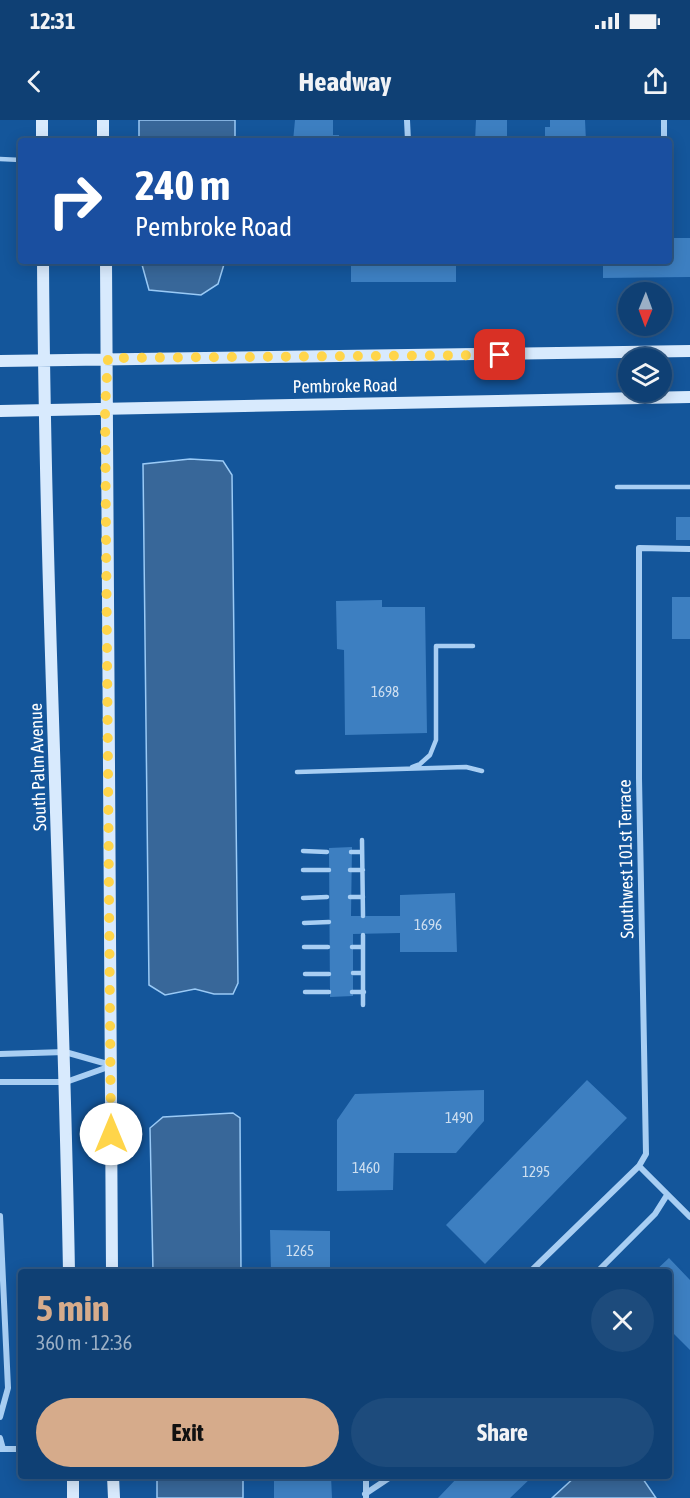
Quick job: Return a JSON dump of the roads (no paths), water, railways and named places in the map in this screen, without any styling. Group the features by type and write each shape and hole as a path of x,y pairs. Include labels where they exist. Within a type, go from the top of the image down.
{"main road":[{"path":"42,120 42,138"},
{"path":"103,120 103,138"},
{"name":"South Palm Avenue","path":"43,264 44,410 66,1082 69,1269"},
{"path":"106,264 108,358 105,409 112,1269"},
{"name":"Pembroke Road","path":"0,361 690,351"},
{"name":"Pembroke Road","path":"0,411 690,397"},
{"path":"73,1479 73,1498"},
{"path":"113,1479 114,1498"}],"street":[{"path":"407,120 408,138"},
{"path":"664,120 664,138"},
{"name":"Southwest 101st Terrace","path":"639,1166 646,1154 639,778 639,548 690,549"},
{"path":"0,1054 65,1052 111,1065"},
{"path":"0,1082 66,1082 111,1065"},
{"path":"533,1269 639,1166 690,1216"},
{"path":"600,1269 655,1214 668,1195"},
{"path":"0,1216 8,1388 0,1417"},
{"path":"0,1438 2,1449 18,1449"},
{"path":"365,1496 366,1479"},
{"path":"365,1496 388,1479"}],"lane":[{"path":"0,159 18,160"},
{"path":"617,487 690,487"},
{"path":"407,770 420,764 430,755 436,740 436,646 473,646"},
{"path":"297,772 466,767 482,771"},
{"path":"362,840 363,916"},
{"path":"303,851 327,852"},
{"path":"351,852 362,852"},
{"path":"303,870 329,870"},
{"path":"350,870 363,870"},
{"path":"303,898 327,897"},
{"path":"350,897 363,897"},
{"path":"304,923 329,922"},
{"path":"363,934 363,1005"},
{"path":"352,947 363,946"},
{"path":"304,947 328,947"},
{"path":"353,974 363,973"},
{"path":"304,974 329,974"},
{"path":"305,992 329,992"},
{"path":"352,992 364,992"}],"water":[{"path":"139,120 235,120 235,138 139,138"},
{"path":"142,264 224,264 218,284 201,295 149,290"},
{"path":"190,459 223,461 232,475 238,983 233,994 214,994 195,989 165,995 149,985 143,464"},
{"path":"233,1113 240,1118 241,1269 153,1269 150,1128 163,1117"},
{"path":"157,1479 243,1479 243,1498 157,1498"},
{"path":"573,1479 643,1479 656,1498 552,1498"}]}
